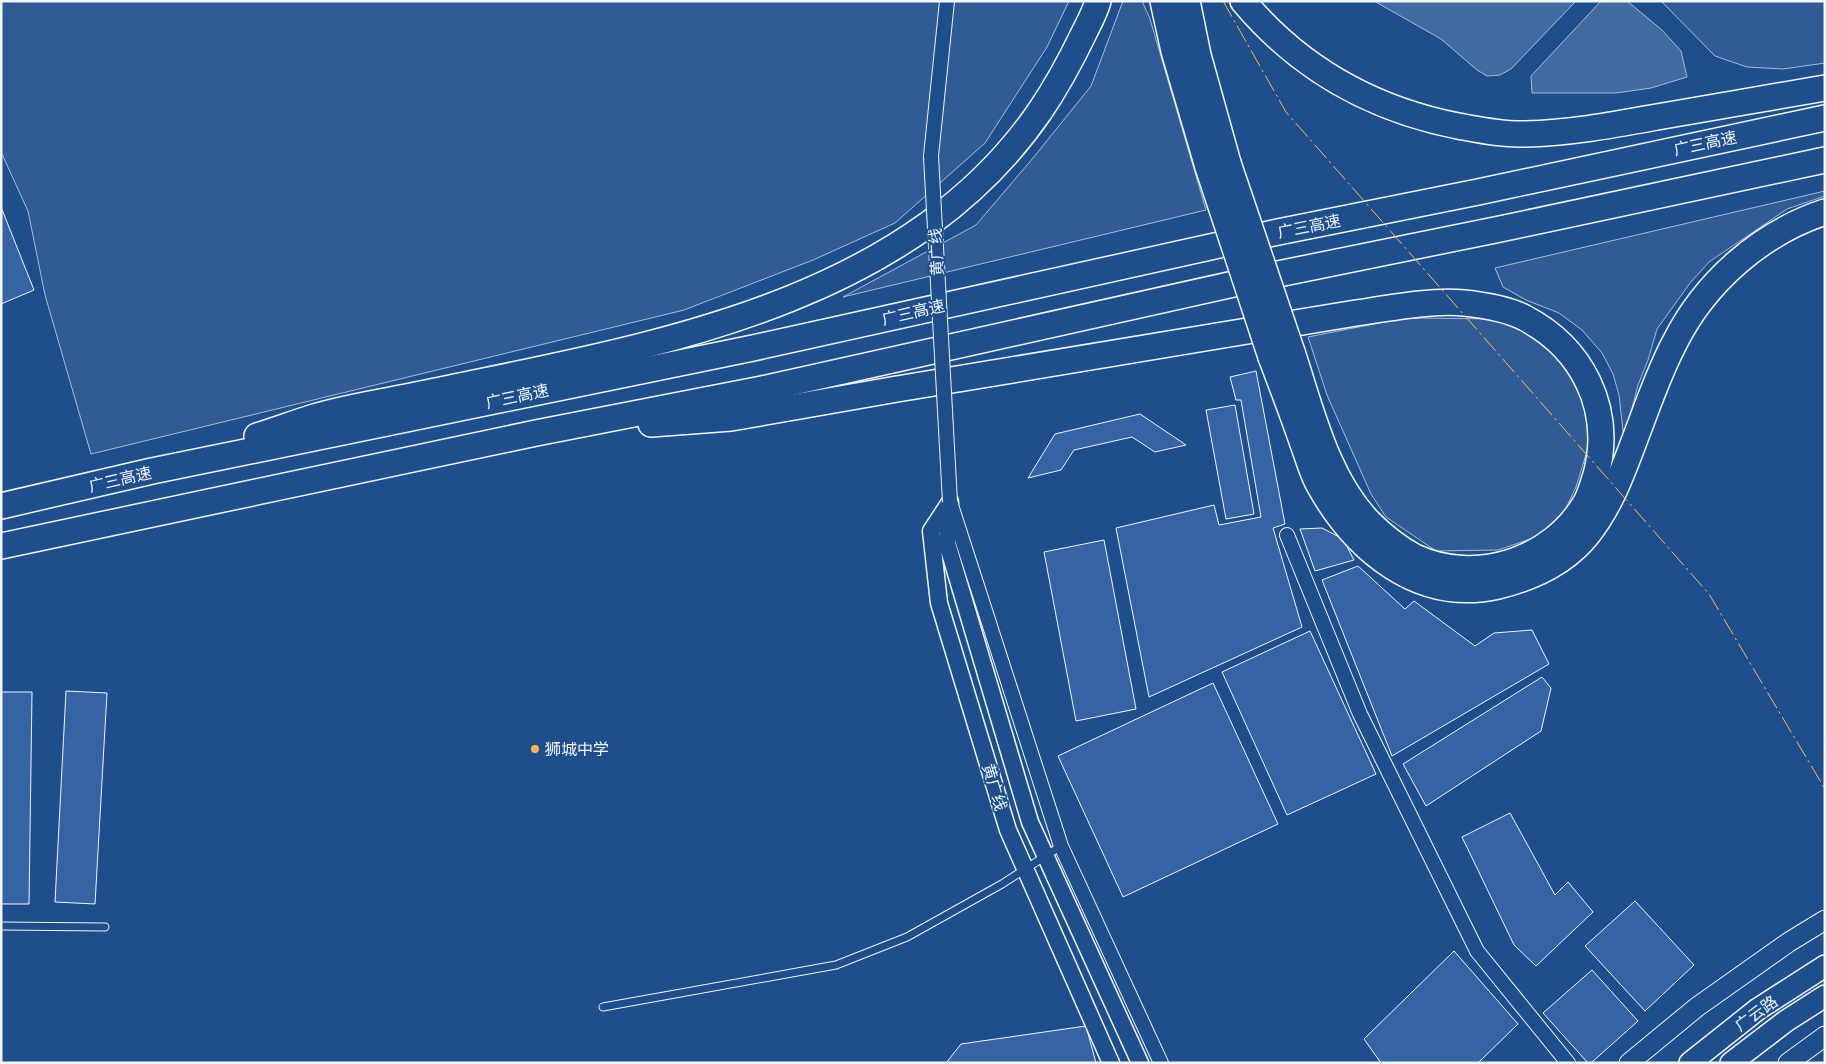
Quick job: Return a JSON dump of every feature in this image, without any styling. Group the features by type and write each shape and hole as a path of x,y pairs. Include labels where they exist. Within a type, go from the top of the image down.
{"highway":[{"path":"152,471 316,416 618,352 704,329 781,302 838,278 887,251 924,226 961,198 999,162 1029,126 1054,91 1074,54 1098,1"},
{"path":"1163,1 1174,52 1218,165 1282,354 1318,484 1359,541 1384,563 1410,577 1432,585 1457,588 1486,588 1515,582 1546,568 1568,554 1586,537 1602,515 1618,483 1665,363 1692,312 1730,268 1779,232 1825,212"},
{"path":"1187,1 1218,165"},
{"path":"1243,1 1257,19 1282,42 1342,85 1374,102 1411,115 1486,132 1524,134 1575,131 1825,88"},
{"name":"广三高速","path":"1,506 152,471 752,348 1278,232 1487,190 1825,118"},
{"path":"1,546 536,433 762,389 1283,273 1825,160"},
{"path":"536,433 731,418 1356,313 1421,304 1463,303 1494,308 1523,317 1548,332 1565,348 1586,377 1596,402 1601,426 1601,453 1595,478 1586,502 1571,522 1551,542 1524,558 1498,566 1471,569 1442,566 1415,557 1391,542 1368,521 1348,496 1331,466 1282,354"}],"main road":[{"path":"1629,1063 1697,1007 1789,942 1825,920"},
{"name":"广云路","path":"1690,1063 1758,1010 1825,966"},
{"name":"广云路","path":"1731,1063 1786,1021 1825,996"},
{"path":"1788,1063 1825,1036"}],"street":[{"name":"黄广线","path":"947,1 930,156 950,502 947,543 1030,822 1140,1063"},
{"name":"黄广线","path":"950,502 931,531 939,603 1008,830 1111,1063"},
{"path":"950,502 1061,846 1161,1063"},
{"path":"1287,535 1360,714 1477,951 1568,1063"}],"lane":[{"path":"603,1007 836,965 907,938 1026,869 1061,846"},
{"path":"1,926 105,927"}],"shaded area":[{"path":"1,1 1069,1 1047,47 985,143 895,223 813,260 684,310 91,454 45,295 28,211 1,152"},
{"path":"1123,1 1142,1 1150,19 1206,210 843,297 976,225 1091,86"},
{"path":"1374,1 1576,1 1511,69 1500,75 1487,76 1477,70 1441,39"},
{"path":"1601,1 1627,1 1662,30 1681,51 1687,77 1651,88 1616,93 1532,93 1531,76"},
{"path":"1661,1 1825,1 1825,63 1783,69 1747,67 1715,56"},
{"path":"1825,191 1825,196 1787,209 1709,262 1690,283 1657,329 1638,385 1624,440 1619,395 1613,374 1602,353 1582,330 1559,313 1526,300 1503,287 1495,268"},
{"path":"1399,319 1493,319 1509,323 1532,336 1551,350 1566,368 1583,402 1592,435 1576,487 1565,510 1542,535 1498,550 1436,551 1386,517 1371,494 1327,395 1308,337"}],"building":[{"path":"1,207 34,290 1,304"},
{"path":"1256,371 1285,524 1273,528 1302,627 1149,697 1116,528 1214,505 1219,525 1261,517 1241,400 1236,400 1230,377"},
{"path":"1235,405 1254,514 1226,519 1206,410"},
{"path":"1140,414 1186,445 1155,452 1132,437 1074,450 1061,470 1028,478 1055,434"},
{"path":"1322,528 1343,539 1354,560 1315,571 1300,529"},
{"path":"1104,540 1136,709 1076,721 1044,552"},
{"path":"1358,566 1405,609 1414,601 1475,646 1494,633 1532,630 1549,664 1392,756 1322,580"},
{"path":"1310,631 1376,774 1287,815 1222,672"},
{"path":"1542,677 1551,688 1541,731 1426,806 1403,764"},
{"path":"1213,683 1278,824 1123,897 1058,756"},
{"path":"66,691 107,693 95,904 55,902"},
{"path":"1,692 32,692 29,904 1,904"},
{"path":"1510,813 1555,895 1568,882 1593,912 1536,966 1514,945 1462,837"},
{"path":"1635,901 1694,965 1645,1011 1585,946"},
{"path":"1454,951 1518,1024 1478,1063 1381,1063 1364,1039"},
{"path":"1592,970 1638,1021 1591,1063 1588,1063 1543,1013"},
{"path":"1086,1026 1096,1063 946,1063 961,1044"}],"power":[{"path":"1223,1 1286,112 1709,594 1825,789"}],"place":[{"name":"狮城中学","path":"535,749"}]}
